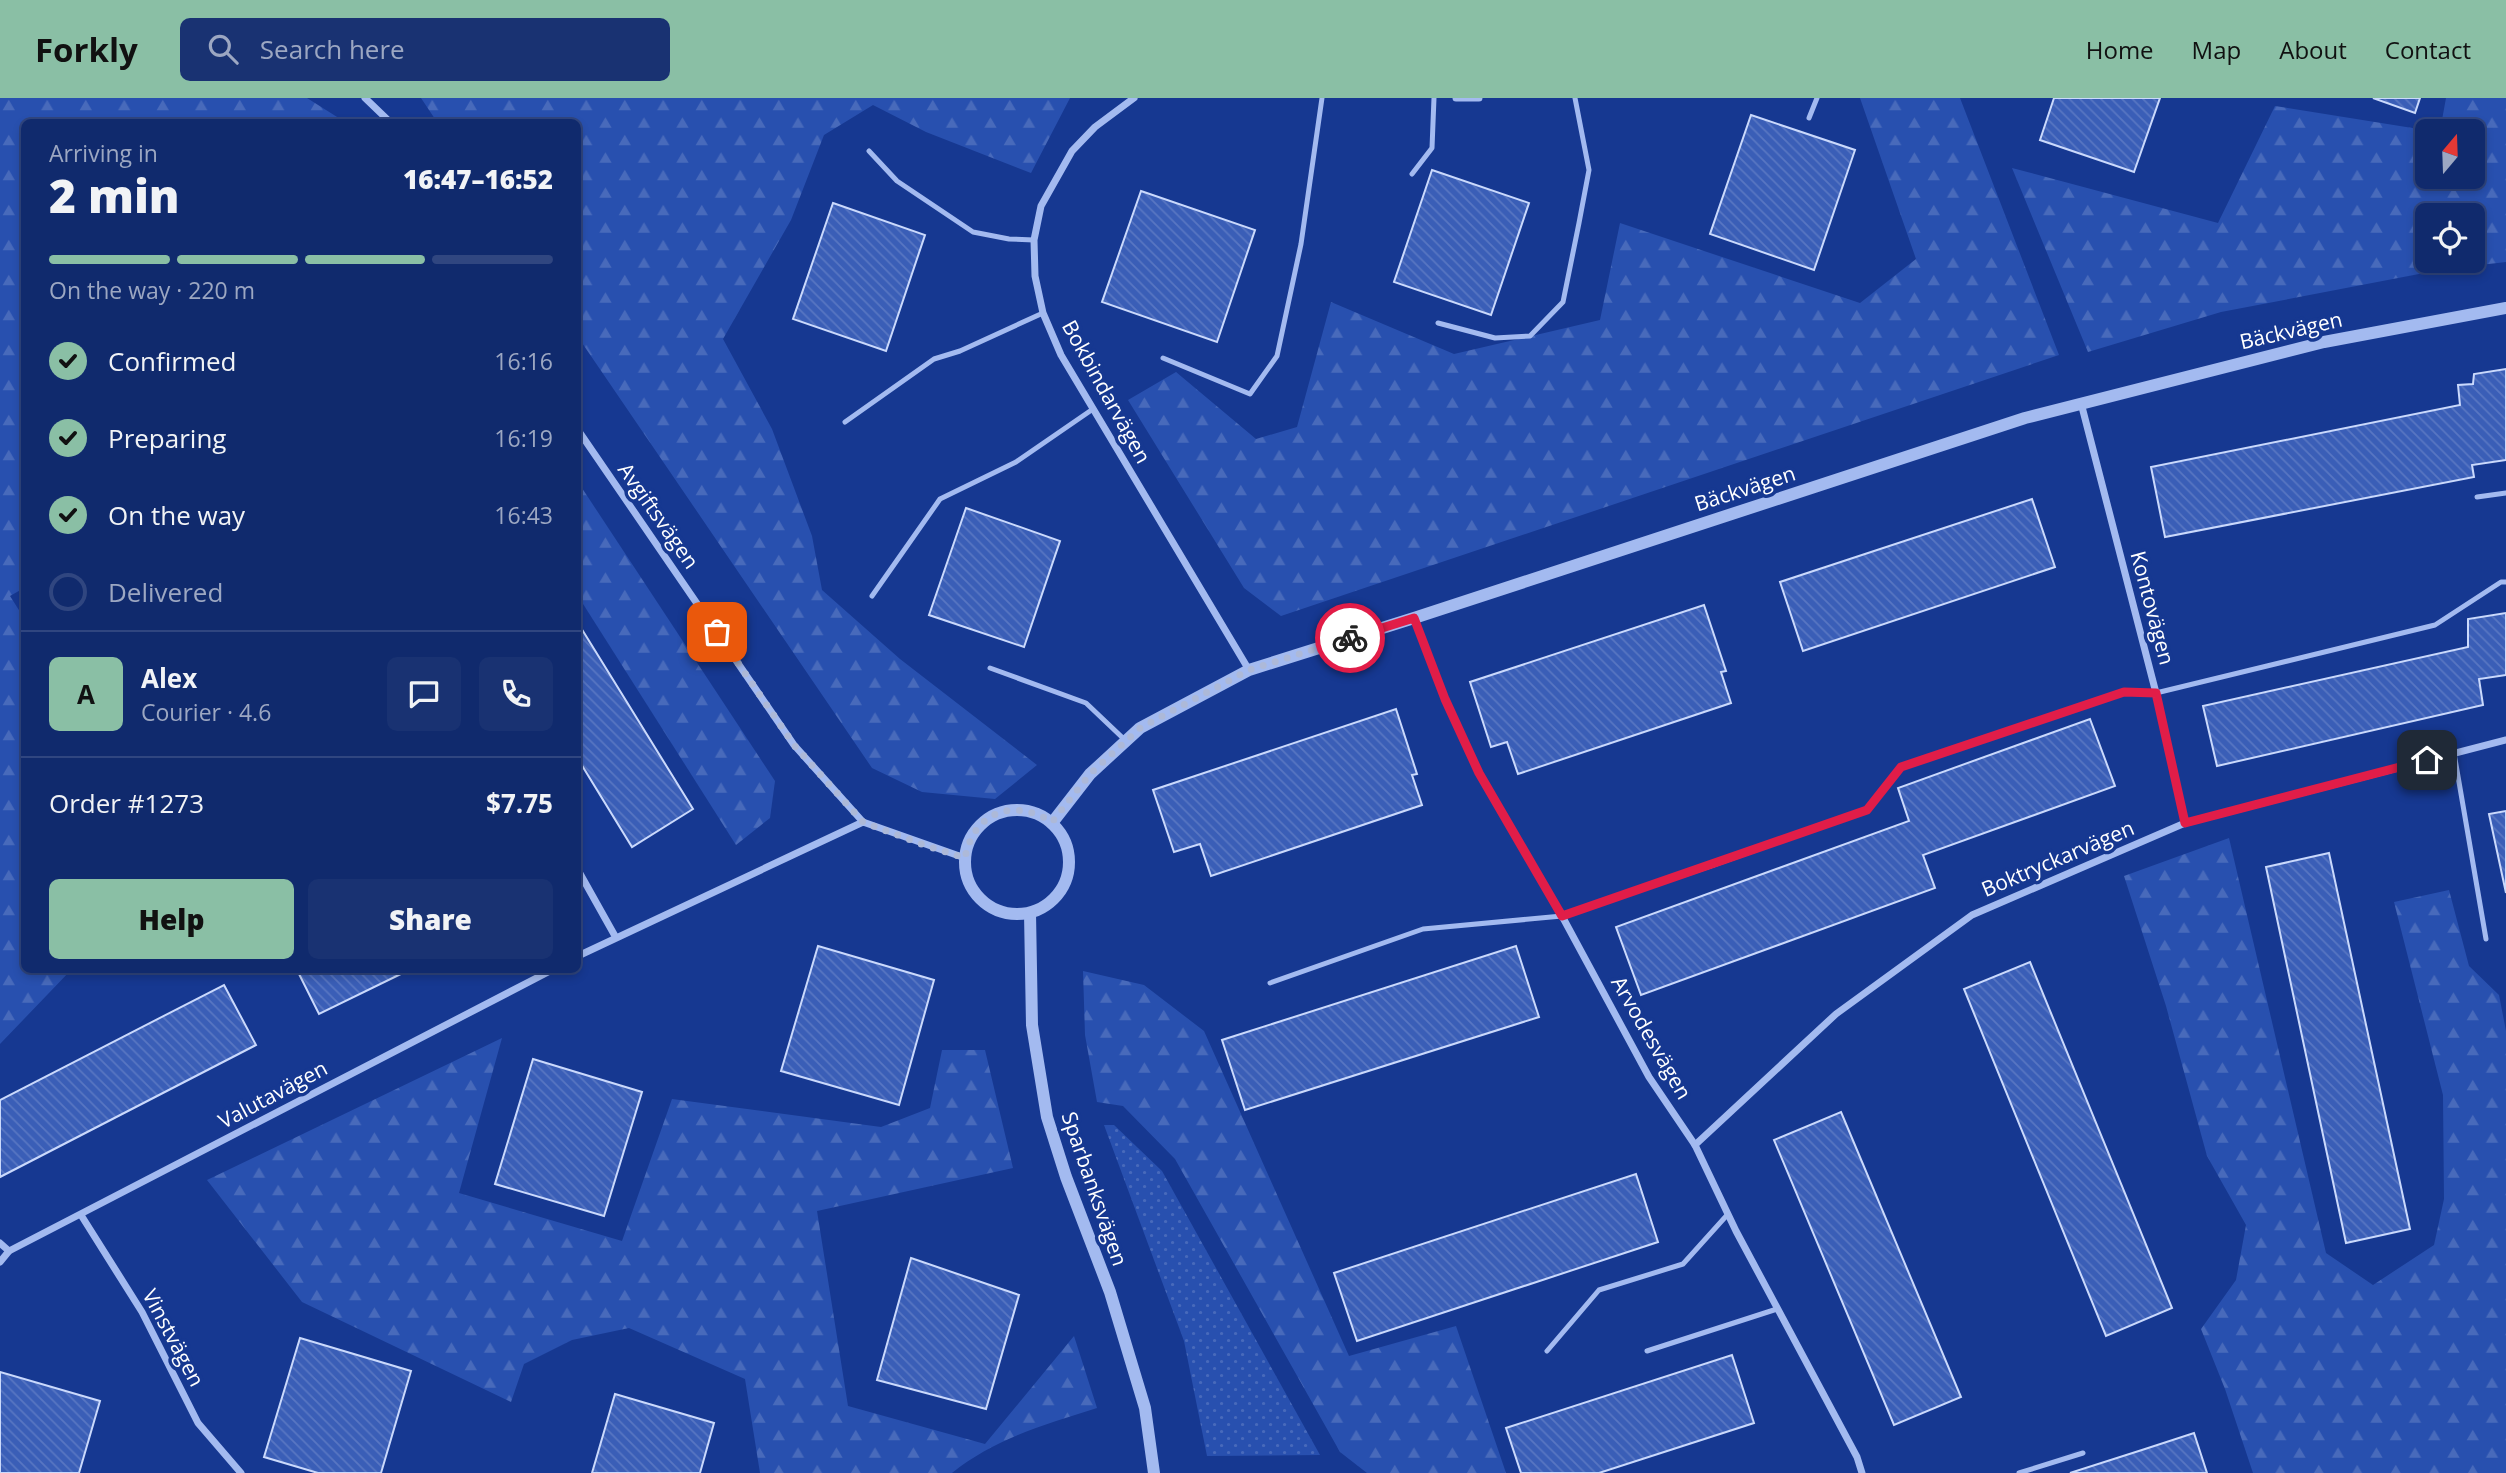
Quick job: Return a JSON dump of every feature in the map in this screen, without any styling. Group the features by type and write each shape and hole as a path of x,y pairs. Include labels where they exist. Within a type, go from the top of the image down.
{"street":[{"path":"365,98 387,119"},
{"name":"Bokbindarvägen","path":"1134,98 1095,127 1072,151 1041,206 1034,240 1035,276 1043,313 1061,355 1249,670"},
{"path":"1457,98 1479,98"},
{"name":"Bäckvägen","path":"1052,822 1090,774 1140,728 1249,670 2025,418 2324,342 2506,308"},
{"name":"Kontovägen","path":"2081,403 2156,693 2185,823"},
{"name":"Avgiftsvägen","path":"581,434 794,745 863,822"},
{"name":"Arvodesvägen","path":"1414,618 1445,699 1479,773 1562,916 1649,1076 1695,1145 1777,1309 1857,1457 1862,1473"},
{"name":"Boktryckarvägen","path":"1695,1145 1836,1014 1972,915 2185,823 2506,740"},
{"path":"1021,810 1038,814 1052,822 1065,843 1069,866 1065,882 1057,896 1030,913 997,911 983,902 966,874 968,842 977,827 989,817 1005,811 1021,810"},
{"path":"581,954 615,936 863,822 965,858"},
{"path":"581,875 615,936"},
{"name":"Sparbanksvägen","path":"1030,913 1032,1025 1047,1117 1066,1177 1110,1292 1142,1395 1154,1473"},
{"name":"Valutavägen","path":"0,1262 9,1251 546,973"},
{"name":"Vinstvägen","path":"81,1215 142,1312 198,1423 241,1473"},
{"path":"0,1243 9,1251"}],"lane":[{"path":"1163,358 1250,394 1277,356 1301,244 1322,98"},
{"path":"1412,174 1432,148 1434,98"},
{"path":"1438,323 1496,338 1530,336 1563,302 1589,170 1575,98"},
{"path":"1809,118 1817,98"},
{"path":"869,151 897,181 973,232 1034,240"},
{"path":"845,422 934,359 960,351 1043,313"},
{"path":"872,596 940,499 1016,462 1093,409"},
{"path":"2477,497 2506,493"},
{"path":"1270,982 1423,929 1562,916 1867,810 1901,767 2124,692 2156,693 2435,625 2501,582 2506,582"},
{"path":"990,668 1086,703 1126,741"},
{"path":"2454,753 2486,939"},
{"path":"1547,1351 1599,1290 1683,1264 1728,1214"},
{"path":"1647,1351 1777,1309"},
{"path":"2019,1473 2083,1453"}],"green space":[{"path":"0,98 307,98 340,119 21,119 21,590 10,596 21,613 21,973 68,973 0,1044"},
{"path":"421,98 1070,98 1031,173 926,132 873,105 824,135 791,220 723,339 772,429 812,536 822,590 900,659 1037,765 995,799 922,792 872,768 581,341 581,119 435,119"},
{"path":"1860,98 1960,98 2059,355 1281,616 1244,588 1128,400 1176,372 1256,439 1297,427 1331,302 1454,354 1600,320 1620,223 1860,303 1916,259"},
{"path":"2446,98 2506,98 2506,262 2485,264 2485,203 2415,203 2415,273 2424,273 2221,312 2088,352 2012,168 2218,223 2275,106 2415,128 2415,189 2485,189 2485,119 2442,119"},
{"path":"581,487 775,781 770,818 736,845 581,601"},
{"path":"2229,838 2326,1253 2373,1285 2434,1245 2444,1199 2443,1095 2394,902 2449,890 2469,966 2499,995 2506,1031 2506,1473 2253,1473 2225,1389 2201,1329 2236,1280 2246,1225 2207,1156 2166,1006 2124,876"},
{"path":"1083,971 1144,985 1204,1031 1349,1356 1456,1326 1506,1473 1367,1473 1340,1452 1175,1159 1123,1106 1097,1102 1085,1035"},
{"path":"502,1038 459,1193 622,1241 672,1099 881,1127 930,1108 942,1050 985,1050 1013,1168 817,1211 848,1406 985,1444 1074,1336 1097,1408 1003,1442 952,1473 760,1473 745,1379 629,1328 572,1340 524,1364 511,1402 302,1302 207,1180"},
{"path":"1104,1125 1114,1125 1162,1171 1320,1455 1207,1456 1184,1341"}],"building":[{"path":"2054,98 2160,98 2134,172 2040,140"},
{"path":"2373,98 2420,98 2415,113"},
{"path":"1751,115 1855,150 1814,270 1710,234"},
{"path":"1432,170 1529,203 1491,315 1394,282"},
{"path":"1141,191 1255,230 1217,342 1102,302"},
{"path":"833,203 925,235 886,351 793,319"},
{"path":"2506,369 2506,460 2472,465 2474,477 2165,537 2151,467 2460,405 2458,385 2473,384 2474,374"},
{"path":"2032,499 2055,567 1803,651 1780,582"},
{"path":"966,508 1060,541 1024,647 929,615"},
{"path":"1704,605 1726,671 1721,672 1731,703 1518,774 1507,742 1491,747 1470,682"},
{"path":"2506,613 2506,675 2479,679 2483,705 2217,766 2203,706 2468,647 2468,619"},
{"path":"581,628 693,809 632,847 581,764"},
{"path":"1396,709 1417,774 1412,775 1422,805 1211,876 1200,844 1174,852 1153,790"},
{"path":"2090,719 2115,786 1923,855 1935,888 1641,995 1616,927 1909,821 1898,788"},
{"path":"2506,811 2506,893 2489,814"},
{"path":"2329,853 2410,1229 2346,1243 2266,867"},
{"path":"818,946 934,980 899,1105 781,1071"},
{"path":"1516,946 1539,1017 1245,1110 1222,1040"},
{"path":"2030,962 2172,1308 2106,1336 1964,989"},
{"path":"298,973 403,973 319,1014"},
{"path":"224,985 256,1045 0,1177 0,1100"},
{"path":"533,1059 642,1092 604,1216 495,1184"},
{"path":"1841,1112 1961,1397 1894,1425 1774,1140"},
{"path":"1636,1174 1658,1242 1357,1341 1334,1273"},
{"path":"911,1258 1019,1295 986,1409 877,1380"},
{"path":"300,1338 411,1371 381,1473 318,1473 264,1457"},
{"path":"1732,1355 1754,1423 1599,1473 1521,1473 1506,1428"},
{"path":"0,1372 100,1401 79,1473 0,1473"},
{"path":"615,1394 714,1423 700,1473 592,1473"},
{"path":"2194,1433 2207,1473 2070,1473 2145,1449"}],"way so far":[{"path":"717,632 794,745 863,822 965,858 968,842 977,827 989,817 1005,811 1021,810 1038,814 1052,822 1090,774 1140,728 1249,670 1350,638"}],"route":[{"path":"1350,638 1414,618 1445,699 1479,773 1562,916 1867,810 1901,767 2124,692 2156,693 2185,823 2427,760"}]}
